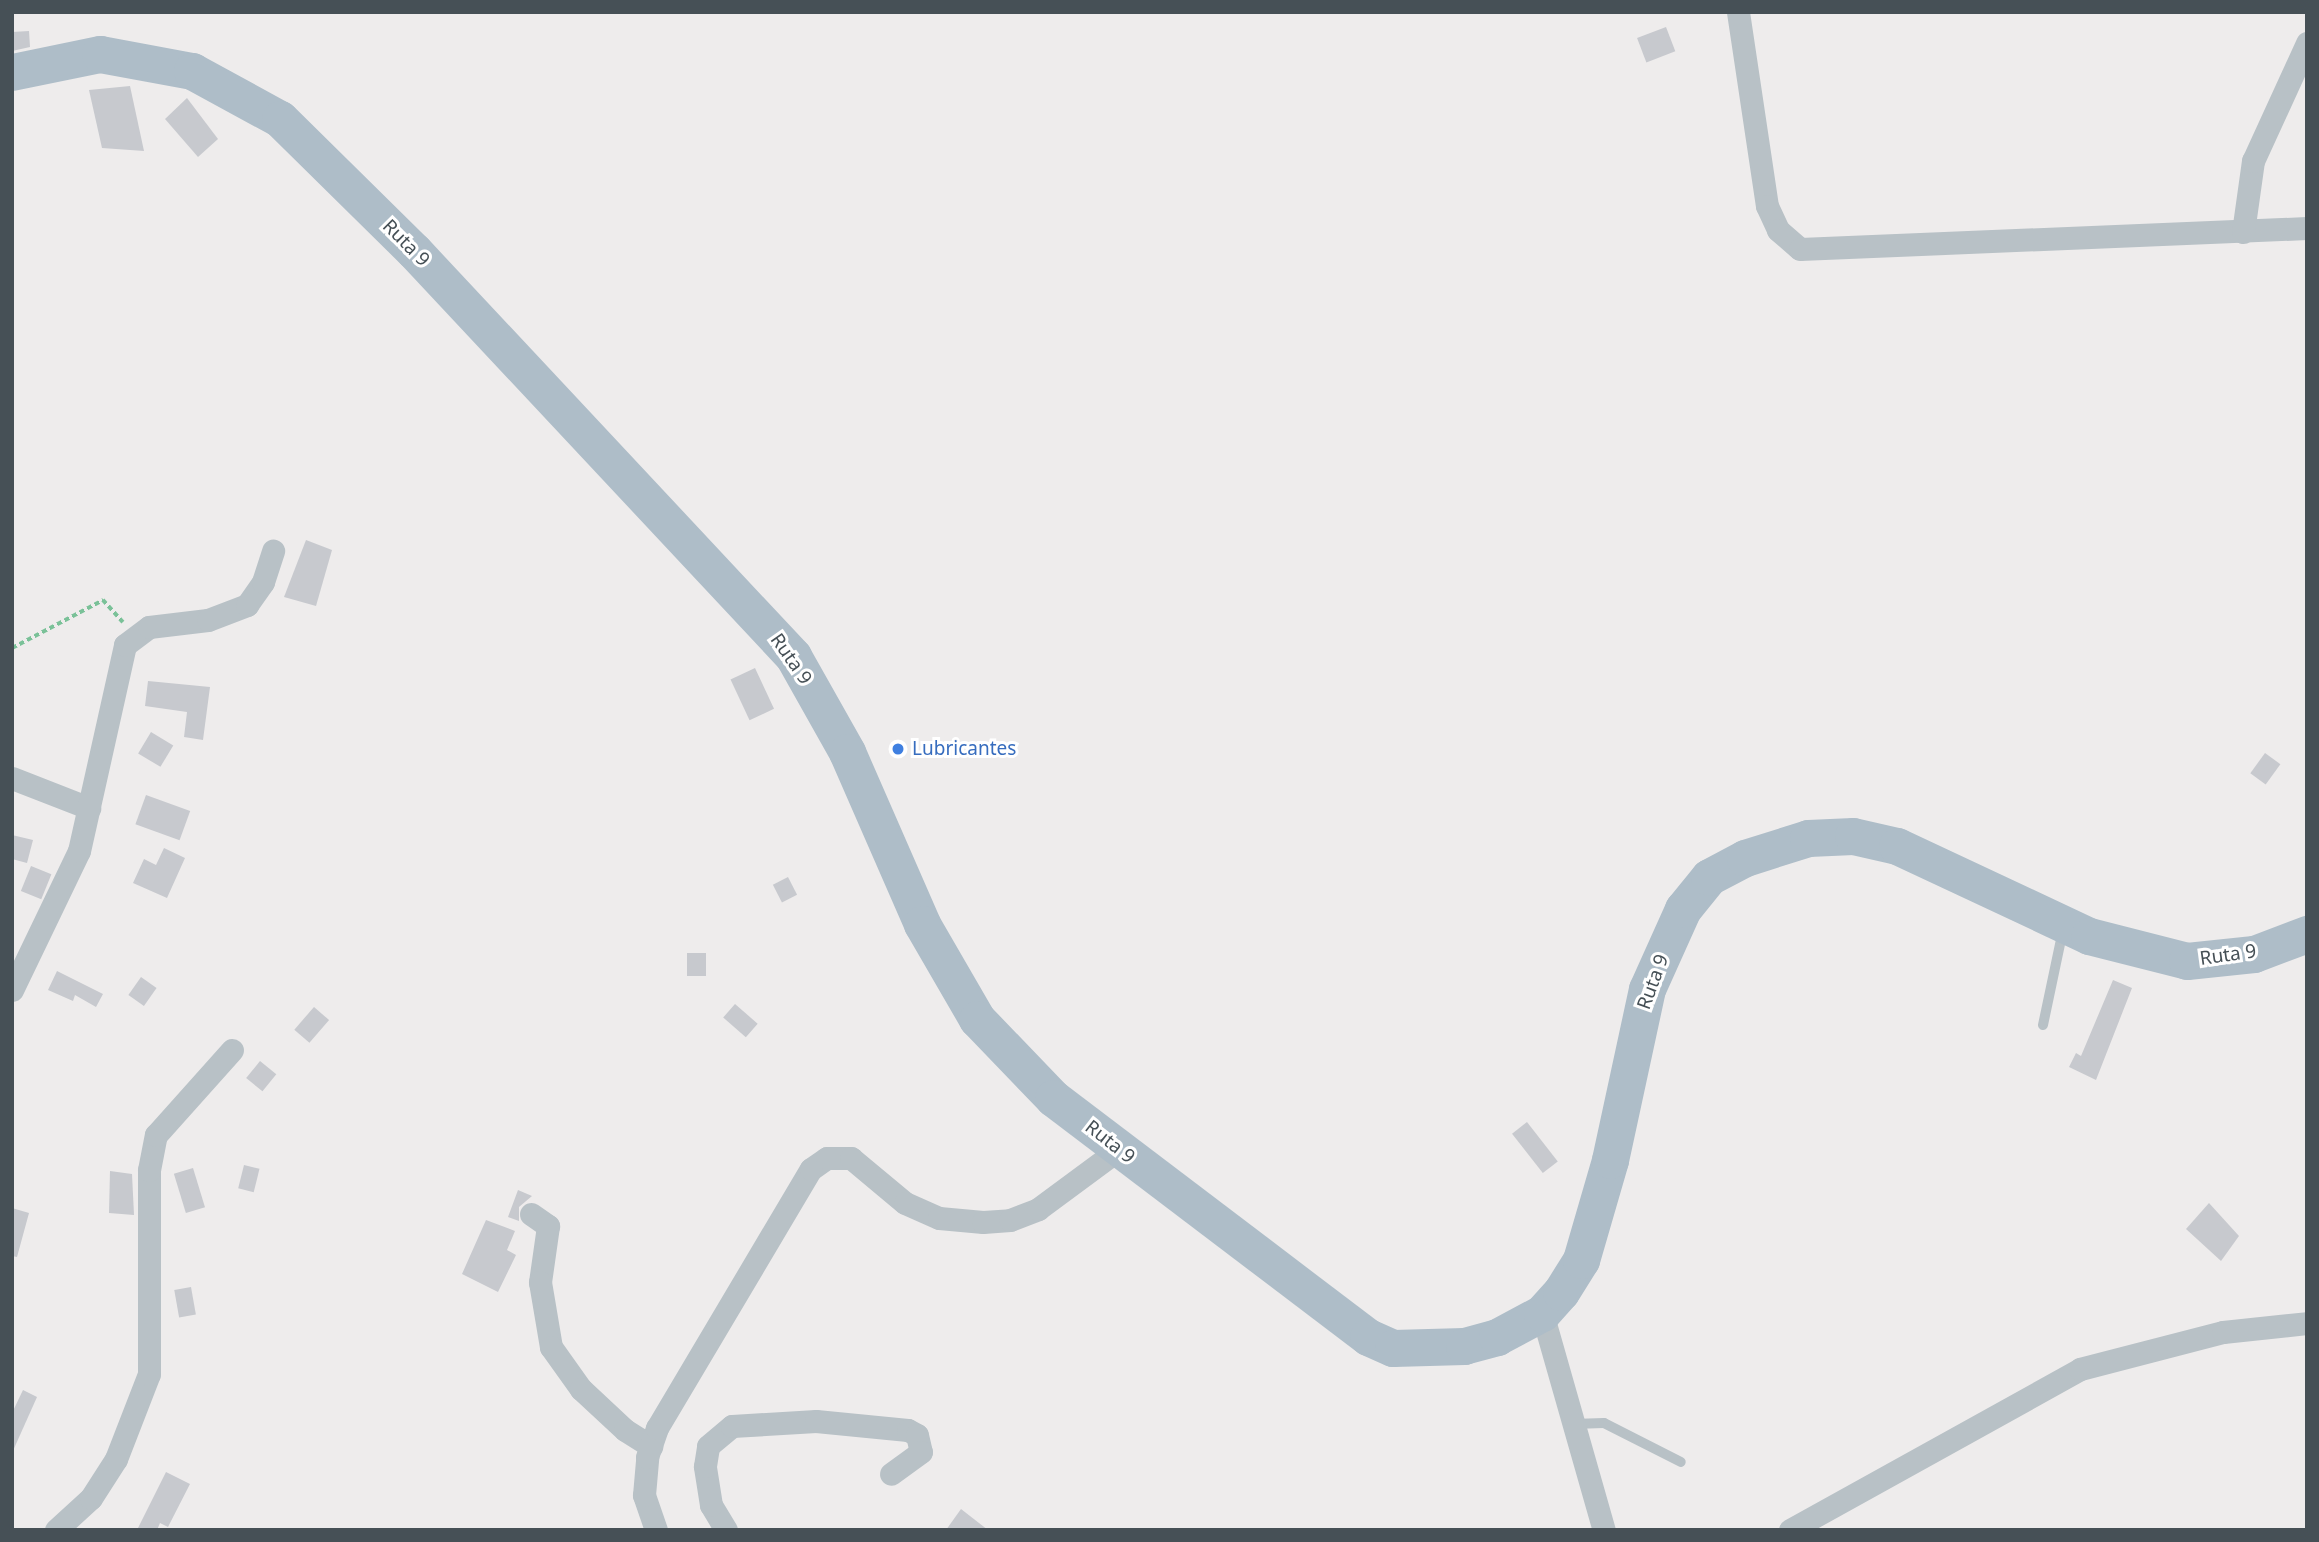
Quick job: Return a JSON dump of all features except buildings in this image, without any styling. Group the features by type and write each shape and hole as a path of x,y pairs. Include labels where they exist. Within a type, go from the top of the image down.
{"main road":[{"name":"Ruta 9","path":"12,72 100,54 192,71 280,119 414,251 793,656 847,752 922,923 977,1019 1053,1098 1368,1337 1393,1348 1464,1346 1497,1337 1542,1314 1581,1260 1610,1160 1647,989 1683,909 1709,877 1745,858 1808,838 1853,836 1897,846 2089,936 2187,961 2254,954 2307,934"}],"street":[{"path":"1738,12 1767,206 1777,230 1800,249 2307,228"},
{"path":"2243,232 2253,161 2296,87 2307,43"},
{"path":"12,990 79,851 131,636 149,627 208,620 247,605 263,582 273,551"},
{"path":"12,778 89,808"},
{"path":"56,1530 91,1498 116,1459 149,1374 149,1170 156,1135 232,1050"},
{"path":"656,1530 644,1495 651,1446 811,1169 827,1158 851,1158 905,1203 939,1218 983,1222 1010,1220 1038,1209 1119,1149"},
{"path":"531,1214 548,1226 540,1282 551,1346 581,1389 625,1430 651,1446"},
{"path":"1542,1314 1604,1530"},
{"path":"1790,1530 2080,1369 2223,1332 2307,1322"},
{"path":"726,1530 711,1505 705,1466 708,1446 732,1426 816,1421 908,1430 917,1435 920,1452 891,1474"}],"lane":[{"path":"2043,1025 2064,924"},
{"path":"1573,1424 1604,1423 1681,1462"}],"path":[{"path":"12,649 103,600 131,636"}],"place":[{"name":"Lubricantes","path":"898,749"}]}
